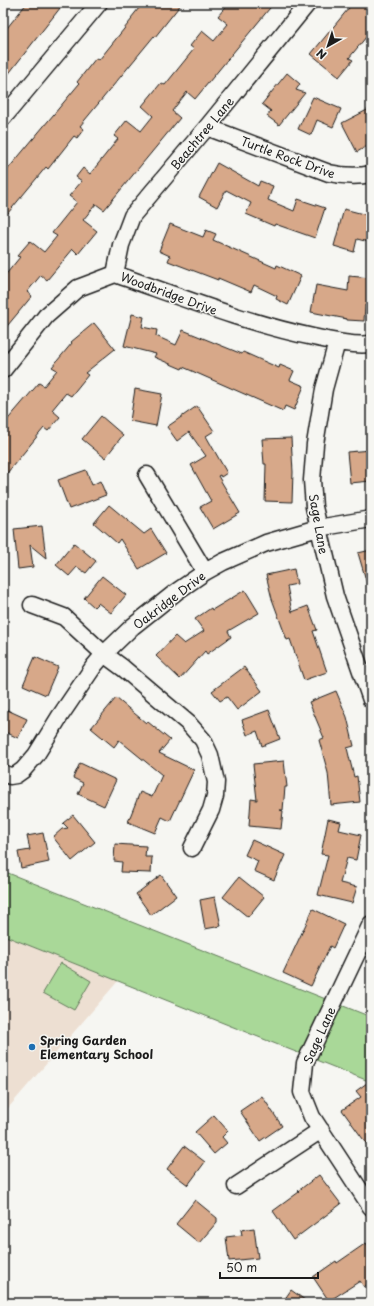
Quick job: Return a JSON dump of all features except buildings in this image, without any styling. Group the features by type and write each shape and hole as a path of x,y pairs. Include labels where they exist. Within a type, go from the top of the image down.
{"street":[{"path":"3,118 99,3"},
{"name":"Beachtree Lane","path":"115,274 121,244 132,216 208,128 308,3"},
{"name":"Turtle Rock Drive","path":"208,128 329,173 343,176 364,176 371,174"},
{"name":"Woodbridge Drive","path":"3,370 46,316 78,288 115,274 240,318 299,334 337,342 371,344"},
{"name":"Sage Lane","path":"337,342 324,389 315,444 312,480 314,507 335,596 371,700"},
{"path":"147,475 205,572"},
{"name":"Oakridge Drive","path":"3,773 10,776 16,775 27,766 36,755 94,666 104,654 132,627 176,592 205,572 223,562 266,543 318,528 371,520"},
{"path":"32,605 64,617 104,654 123,668 188,723 203,740 210,755 216,782 216,796 211,810 192,848"},
{"name":"Sage Lane","path":"371,924 305,1063 302,1092 312,1117 371,1207"},
{"path":"236,1186 321,1130"}],"shaded area":[{"name":"Spring Garden Elementary School","path":"3,935 118,981 3,1114"}],"green space":[{"path":"3,871 371,1017 371,1082 3,935"},
{"path":"61,963 91,981 74,1010 43,993"}],"place":[{"name":"Spring Garden Elementary School","path":"32,1047"}]}
